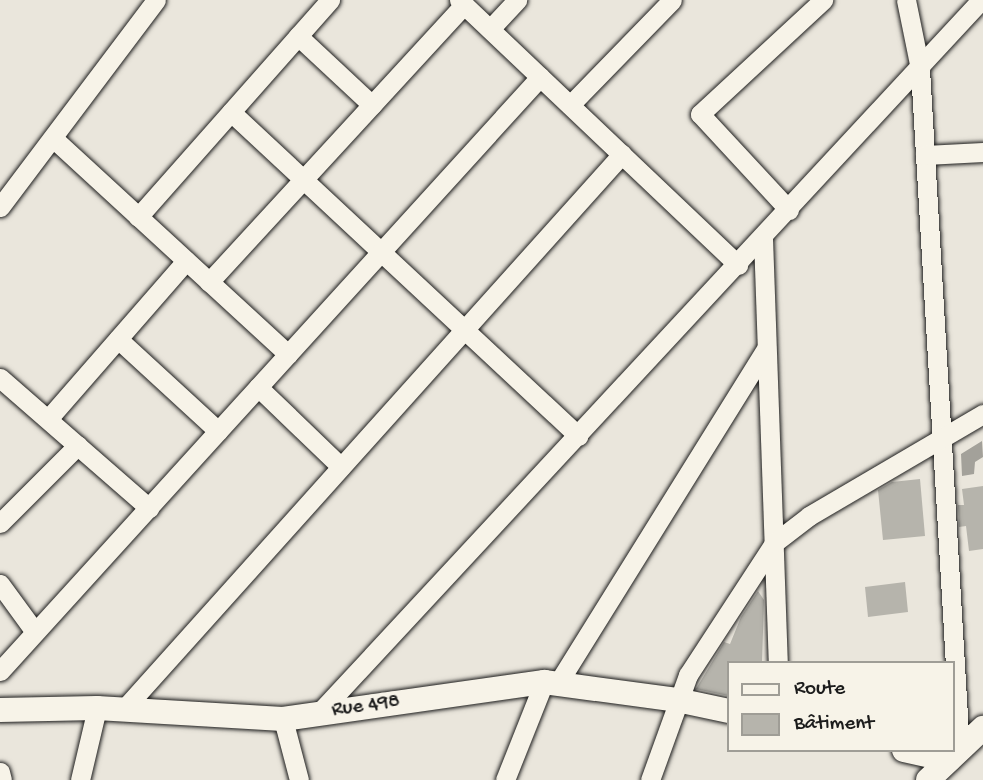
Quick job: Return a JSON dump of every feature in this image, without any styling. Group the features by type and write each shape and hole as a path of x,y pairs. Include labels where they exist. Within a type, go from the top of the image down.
{"street":[{"path":"0,207 54,139 156,0"},
{"path":"138,217 330,0"},
{"path":"490,29 517,0"},
{"path":"570,105 672,0"},
{"path":"789,210 700,114 823,0"},
{"path":"906,0 920,69 942,438 945,661"},
{"path":"318,714 920,69 981,0"},
{"path":"209,282 372,105 462,2 738,265"},
{"path":"298,36 372,105"},
{"path":"0,671 540,77"},
{"path":"231,112 578,436"},
{"path":"54,139 288,354"},
{"path":"925,155 983,152"},
{"path":"123,710 622,155"},
{"path":"762,238 778,661"},
{"path":"48,419 186,261"},
{"path":"118,339 218,431"},
{"path":"505,780 551,682 766,349"},
{"path":"0,378 149,508"},
{"path":"258,387 341,467"},
{"path":"650,780 688,675 774,543 810,516 983,414"},
{"path":"0,523 78,445"},
{"path":"0,584 35,632"},
{"name":"Rue 498","path":"0,710 97,708 283,719 551,682 677,700 727,712"},
{"path":"80,780 97,708"},
{"path":"283,719 299,780"},
{"path":"909,752 947,767 983,728"},
{"path":"0,772 2,780"}],"shaded area":[{"path":"982,441 983,457 975,462 974,474 962,476 961,454"}],"building":[{"path":"920,479 925,536 883,540 878,490 892,482"},
{"path":"983,486 983,549 969,551 966,526 959,527 958,505 964,505 962,489"},
{"path":"905,582 908,612 868,617 865,587"},
{"path":"758,591 764,600 762,661 727,661 727,696 696,689 724,642 730,644 741,617"}]}
